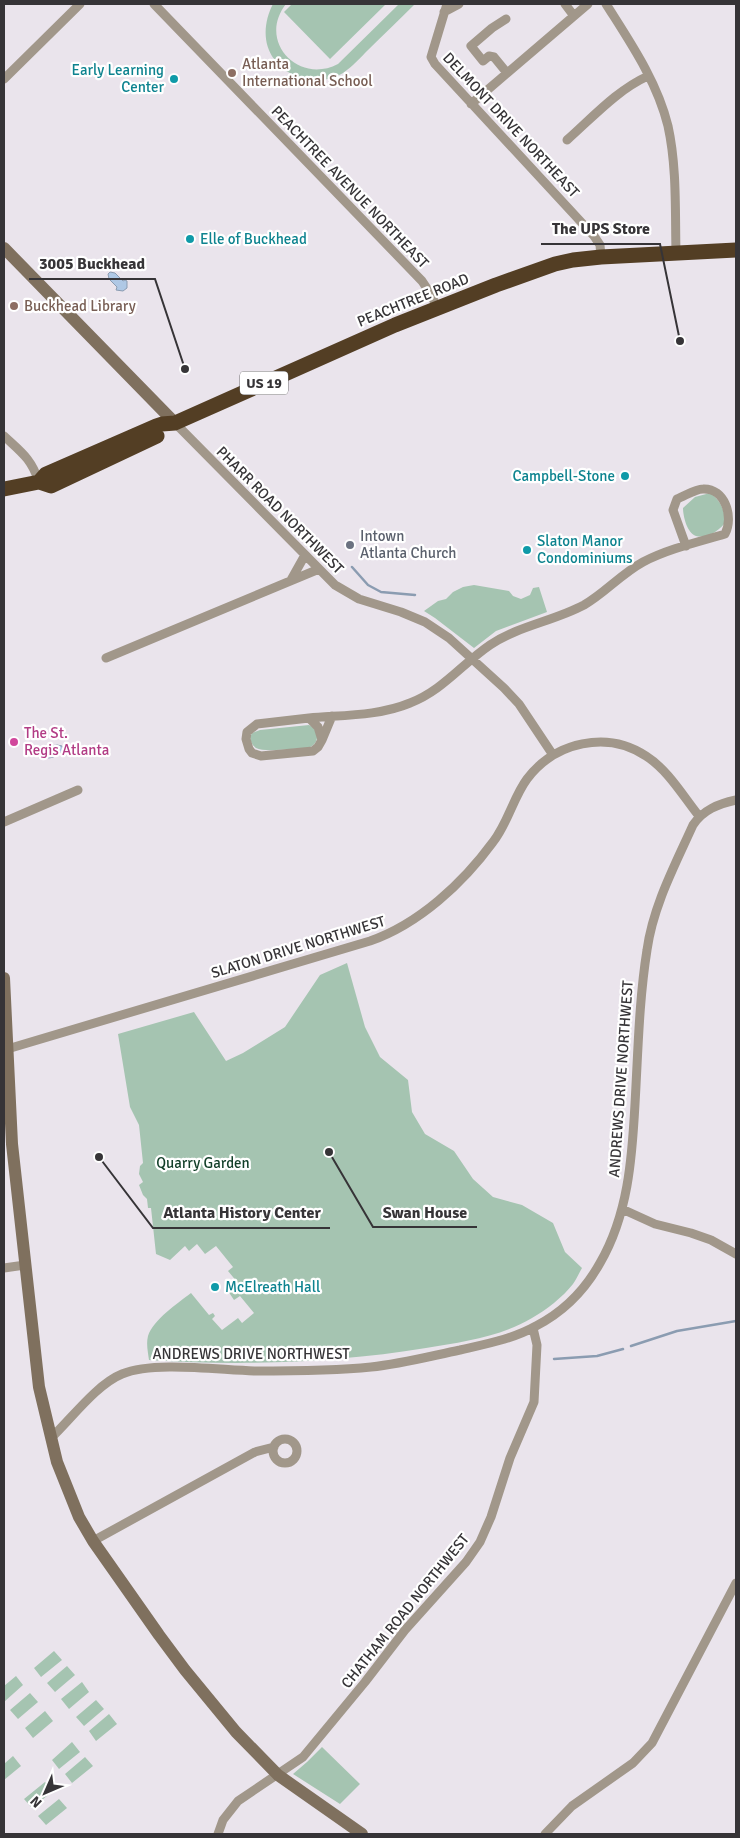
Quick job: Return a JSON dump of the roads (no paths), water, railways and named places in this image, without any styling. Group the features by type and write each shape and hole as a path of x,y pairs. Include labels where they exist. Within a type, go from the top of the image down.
{"highway":[{"name":"US 19","path":"676,253 732,250"},
{"name":"PEACHTREE ROAD","path":"175,423 305,364 437,308 555,264 601,257 676,253"},
{"name":"US 19","path":"4,489 39,482 51,486 168,432 175,423"}],"main road":[{"path":"4,248 175,423"},
{"path":"4,978 12,1144 39,1387 51,1438 64,1480 79,1518 131,1598 185,1670 236,1732 278,1775 362,1834"}],"street":[{"path":"4,79 80,4"},
{"name":"PEACHTREE AVENUE NORTHEAST","path":"154,4 422,281 437,308"},
{"path":"445,8 459,4"},
{"path":"565,4 574,16"},
{"path":"471,104 588,4"},
{"path":"606,4 637,54 658,97 667,126 672,154 676,253"},
{"name":"DELMONT DRIVE NORTHEAST","path":"445,8 431,57 435,64 594,236 600,245 601,257"},
{"path":"506,19 471,46 483,61 490,56 494,57 507,73"},
{"path":"566,140 621,92 636,81 648,76"},
{"name":"PHARR ROAD NORTHWEST","path":"175,423 335,585 359,599 401,612 425,622 449,638 473,659 519,704 553,755"},
{"path":"4,436 34,466 39,482"},
{"path":"332,716 322,740 313,751 261,756 252,753 247,745 247,732 257,724 309,718 380,711 410,703 439,688 489,645 507,635 584,604 626,573 661,554 725,534 729,526 729,510 722,498 713,490 702,488 677,499 674,510 686,546"},
{"path":"291,580 305,555"},
{"path":"106,658 319,569"},
{"path":"309,718 318,727 322,740"},
{"name":"SLATON DRIVE NORTHWEST","path":"6,1050 370,941 400,929 431,907 484,854 503,828 527,780 538,766 553,755 571,746 592,742 611,743 632,749 646,756 660,768 699,816"},
{"path":"4,822 78,790"},
{"path":"699,816 709,809 736,800"},
{"name":"ANDREWS DRIVE NORTHWEST","path":"51,1438 106,1383 119,1375 134,1370 165,1368 288,1371 370,1367 425,1358 514,1337 533,1328 564,1308 588,1281 608,1248 622,1209 632,1152 642,981 647,946 662,893 693,825 699,816"},
{"path":"622,1209 655,1224 691,1232 712,1240 736,1254"},
{"path":"4,1268 25,1266"},
{"name":"CHATHAM ROAD NORTHWEST","path":"218,1834 223,1820 236,1802 303,1757 405,1630 466,1562 480,1542 491,1516 510,1458 534,1402 537,1345 533,1328"},
{"path":"93,1542 255,1452 274,1447"},
{"path":"545,1834 572,1806 633,1763 652,1743 736,1583"}],"water":[{"path":"110,272 115,273 123,281 127,281 127,288 123,291 116,290 117,287 109,279 108,274"},
{"path":"51,746 62,746 63,750 55,757 47,758 44,751"}],"waterway":[{"path":"352,567 368,585 381,592 415,595"},
{"path":"631,1346 677,1331 736,1321"},
{"path":"554,1359 597,1356 623,1349"}],"place":[{"name":"Atlanta International School","path":"232,73"},
{"name":"Early Learning Center","path":"174,79"},
{"name":"Elle of Buckhead","path":"190,239"},
{"name":"Buckhead Library","path":"14,306"},
{"name":"The UPS Store","path":"680,341"},
{"name":"3005 Buckhead","path":"185,369"},
{"name":"Campbell-Stone","path":"625,476"},
{"name":"Intown Atlanta Church","path":"350,545"},
{"name":"Slaton Manor Condominiums","path":"527,550"},
{"name":"The St. Regis Atlanta","path":"14,742"},
{"name":"Swan House","path":"329,1152"},
{"name":"Atlanta History Center","path":"99,1157"},
{"name":"McElreath Hall","path":"215,1287"}],"park label":[{"name":"Quarry Garden","path":"203,1163"}]}
